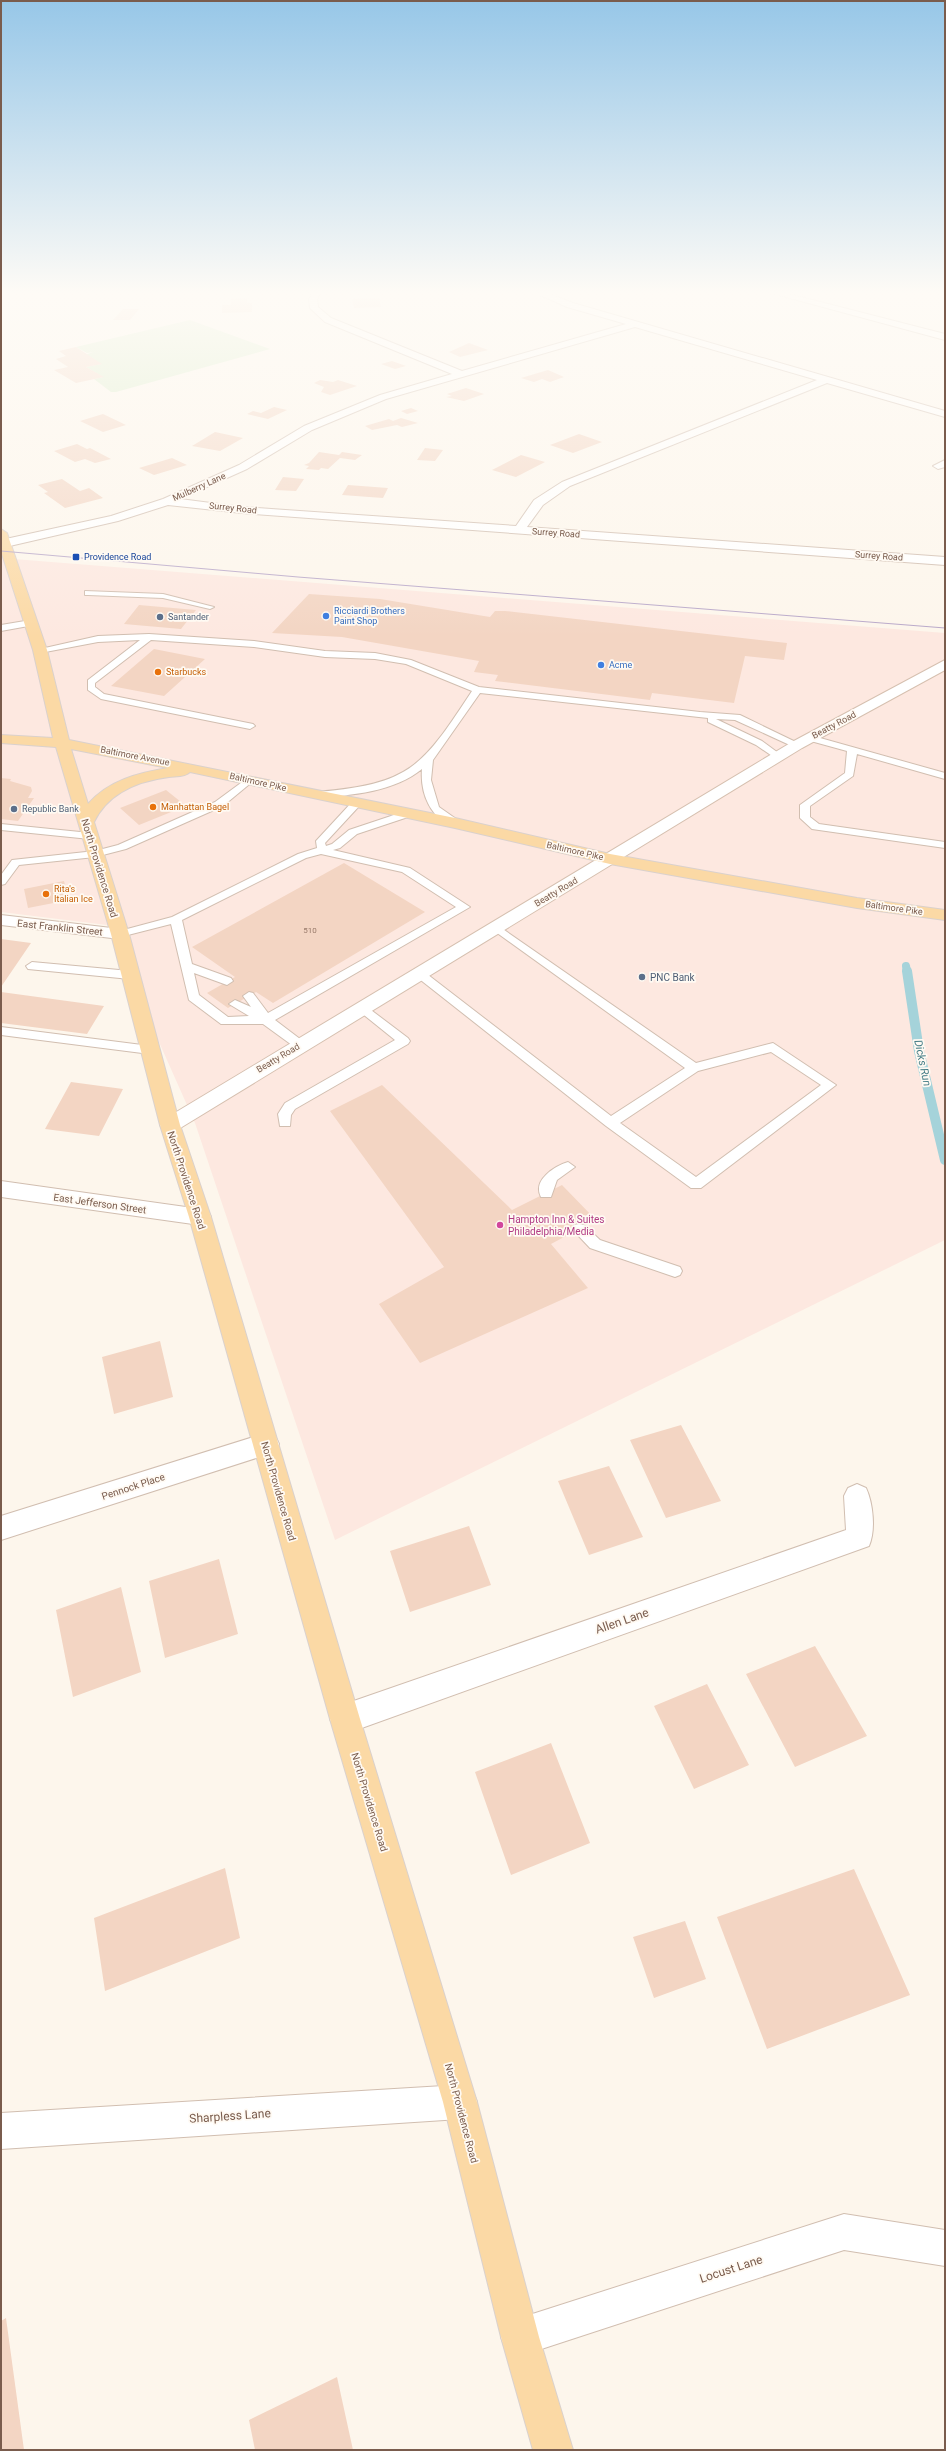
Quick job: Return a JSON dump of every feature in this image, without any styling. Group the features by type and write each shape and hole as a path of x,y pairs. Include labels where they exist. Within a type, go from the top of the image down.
{"main road":[{"name":"North Providence Road","path":"3,546 40,650 62,743 120,934 170,1124 200,1218 345,1719 460,2102 520,2337 553,2450"},
{"name":"Baltimore Avenue","path":"1,739 62,743 208,770"},
{"name":"Baltimore Pike","path":"208,770 357,804 410,813 610,859 857,903 945,915"},
{"path":"90,838 90,808 121,786 150,776 172,772 208,770"}],"street":[{"name":"Mulberry Lane","path":"3,546 114,518 167,501 243,467 308,428 354,408"},
{"path":"520,530 528,512 548,493 566,484 754,408"},
{"path":"926,408 945,414"},
{"name":"Surrey Road","path":"167,501 242,510 945,561"},
{"name":"Beatty Road","path":"170,1124 497,928 804,741 945,664"},
{"name":"East Franklin Street","path":"1,920 120,934"},
{"name":"East Jefferson Street","path":"1,1189 200,1218"},
{"name":"Pennock Place","path":"1,1528 266,1444"},
{"name":"Allen Lane","path":"345,1719 860,1537 857,1496"},
{"name":"Sharpless Lane","path":"1,2131 460,2102"},
{"name":"Locust Lane","path":"520,2337 844,2232 945,2248"}],"lane":[{"path":"142,603 88,593 163,596 210,608 157,604"},
{"path":"1,628 31,623"},
{"path":"40,650 98,639 148,636 254,644 325,654 375,656 408,662 477,690 700,715 737,717 804,741 852,751 945,776"},
{"path":"148,636 91,682 91,688 101,696 250,726"},
{"path":"317,795 352,792 375,788 405,775 428,760 477,690"},
{"path":"700,715 729,727 759,743 778,757"},
{"path":"852,751 850,774 805,805 805,818 816,828 945,844"},
{"path":"428,760 426,780 434,808 454,823"},
{"path":"1,827 90,838 122,847 219,804 249,780"},
{"path":"323,851 320,843 357,804"},
{"path":"120,934 176,919 302,856 336,846 353,832 410,813"},
{"path":"1,882 16,862 90,838"},
{"path":"176,919 188,967 193,997 225,1021 266,1020 464,907 406,870 323,851"},
{"path":"497,928 694,1068"},
{"path":"32,966 130,974"},
{"path":"188,967 227,981"},
{"path":"188,967 215,988"},
{"path":"419,974 611,1123 696,1184 830,1085 772,1047 694,1068 611,1123"},
{"path":"248,996 266,1020"},
{"path":"235,1004 266,1020 300,1045"},
{"path":"285,1123 284,1114 290,1106 404,1041 363,1008"},
{"path":"1,1031 150,1050"},
{"path":"546,1193 547,1182 554,1173 568,1167"},
{"path":"579,1229 595,1244 675,1271"}],"shaded area":[{"path":"1,558 945,633 945,1240 335,1540 195,1123 107,925 1,912"}],"building":[{"path":"271,408 287,410 268,419 247,414 253,411 261,413"},
{"path":"412,408 418,411 407,414 401,411"},
{"path":"103,414 126,425 103,432 80,421"},
{"path":"401,418 418,423 402,427 397,425 372,430 365,426 389,419 393,421"},
{"path":"215,432 243,438 220,451 192,446"},
{"path":"579,434 602,442 573,453 550,445"},
{"path":"77,444 87,449 90,448 111,459 95,463 85,459 75,462 54,451"},
{"path":"425,448 443,450 435,461 417,460"},
{"path":"319,452 339,455 342,452 362,455 355,460 340,458 328,469 306,469 309,466 304,465 309,463"},
{"path":"521,455 545,462 516,477 492,470"},
{"path":"172,458 187,465 154,475 139,468"},
{"path":"283,477 304,479 296,491 275,490"},
{"path":"62,479 80,491 89,488 103,498 65,508 44,493 48,492 38,485"},
{"path":"348,485 388,488 383,498 342,495"},
{"path":"309,594 380,599 490,617 495,611 505,611 787,643 784,660 745,656 734,703 652,693 650,700 495,681 498,675 474,672 479,661 342,637 272,633"},
{"name":"Santander","path":"139,605 196,610 181,629 124,624"},
{"name":"Starbucks","path":"154,649 205,659 164,696 111,686"},
{"name":"Republic Bank","path":"1,778 11,779 10,781 31,787 32,791 28,798 34,798 18,821 1,819"},
{"name":"Manhattan Bagel","path":"166,790 186,806 139,825 120,808"},
{"path":"344,863 425,912 273,1003 256,992 228,1008 207,993 235,977 192,947"},
{"name":"Rita's Italian Ice","path":"64,881 69,900 28,908 24,889"},
{"path":"1,939 31,943 1,987"},
{"path":"1,992 104,1006 87,1034 1,1023"},
{"path":"71,1082 123,1089 99,1136 45,1129"},
{"name":"Hampton Inn & Suites Philadelphia/Media","path":"382,1085 512,1210 562,1185 596,1220 551,1244 588,1288 420,1363 379,1304 444,1267 330,1111"},
{"path":"160,1341 173,1397 114,1414 102,1357"},
{"path":"681,1425 721,1501 666,1518 630,1440"},
{"path":"609,1466 643,1537 589,1555 558,1481"},
{"path":"469,1526 491,1585 410,1612 390,1551"},
{"path":"219,1559 238,1634 165,1658 149,1581"},
{"path":"121,1587 141,1672 73,1697 56,1610"},
{"path":"815,1646 867,1736 795,1767 746,1674"},
{"path":"707,1684 749,1765 694,1789 654,1706"},
{"path":"551,1743 590,1843 511,1875 475,1772"},
{"path":"225,1868 240,1938 105,1991 94,1918"},
{"path":"854,1869 910,1995 767,2049 717,1917"},
{"path":"685,1921 706,1979 654,1998 633,1937"},
{"path":"6,2318 24,2450 1,2450 1,2321"},
{"path":"337,2377 353,2450 255,2450 249,2420"}],"waterway":[{"name":"Dicks Run","path":"906,966 907,972"},
{"name":"Dicks Run","path":"907,971 919,1051 945,1160"}],"tram line":[{"path":"1,551 298,577 945,628"}],"place":[{"name":"Providence Road","path":"76,557"},
{"name":"Ricciardi Brothers Paint Shop","path":"326,616"},
{"name":"Santander","path":"160,617"},
{"name":"Acme","path":"601,665"},
{"name":"Starbucks","path":"158,672"},
{"name":"Manhattan Bagel","path":"153,807"},
{"name":"Republic Bank","path":"14,809"},
{"name":"Rita's Italian Ice","path":"46,894"},
{"name":"PNC Bank","path":"642,977"},
{"name":"Hampton Inn & Suites Philadelphia/Media","path":"500,1225"}]}
